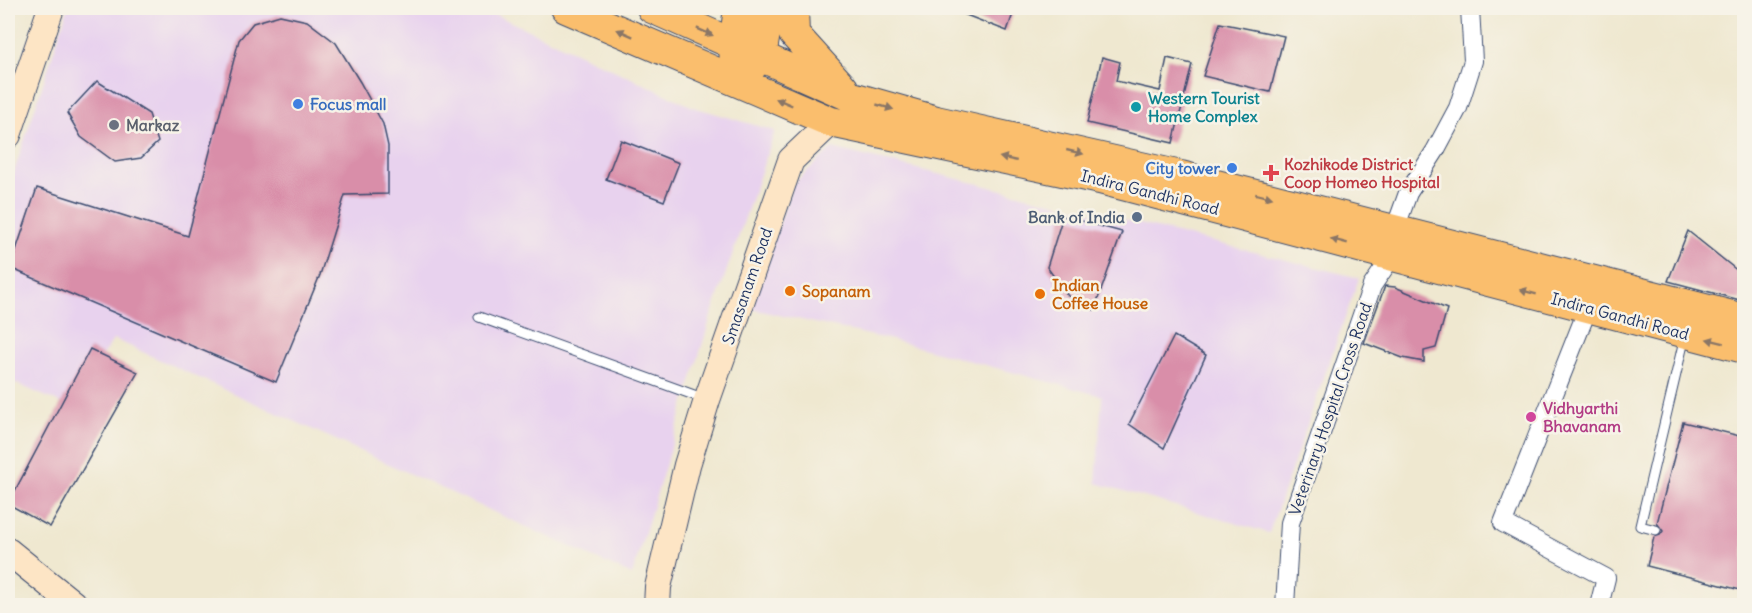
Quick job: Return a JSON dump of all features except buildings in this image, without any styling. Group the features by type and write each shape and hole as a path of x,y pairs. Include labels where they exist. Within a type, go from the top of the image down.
{"main road":[{"path":"8,135 51,8"},
{"name":"Indira Gandhi Road","path":"566,8 831,122 1744,319"},
{"name":"Indira Gandhi Road","path":"652,8 852,98 936,121 1181,176 1394,242 1588,308 1744,348"},
{"path":"739,8 748,51"},
{"path":"736,82 769,8"},
{"path":"793,8 794,34 852,98"},
{"name":"Smasanam Road","path":"657,606 658,587 687,465 707,400 791,160 831,122"},
{"path":"8,551 76,606"}],"street":[{"name":"Veterinary Hospital Cross Road","path":"1285,606 1290,523 1372,286 1394,242 1408,193 1435,152 1458,108 1473,61 1470,8"},
{"path":"1588,308 1503,523 1606,578 1599,606"}],"lane":[{"path":"478,317 707,400"},
{"path":"1656,530 1640,526 1686,333"}],"shaded area":[{"path":"68,8 481,8 693,107 775,131 711,316 632,575 114,339 65,405 8,380 8,190"},
{"path":"832,148 1359,278 1269,533 1096,483 1102,396 892,340 752,309 792,185"}],"place":[{"name":"Focus mall","path":"298,104"},
{"name":"Western Tourist Home Complex","path":"1136,107"},
{"name":"Markaz","path":"114,125"},
{"name":"City tower","path":"1232,168"},
{"name":"Kozhikode District Coop Homeo Hospital","path":"1271,173"},
{"name":"Bank of India","path":"1137,217"},
{"name":"Sopanam","path":"790,291"},
{"name":"Indian Coffee House","path":"1040,294"},
{"name":"Vidhyarthi Bhavanam","path":"1531,417"}]}
